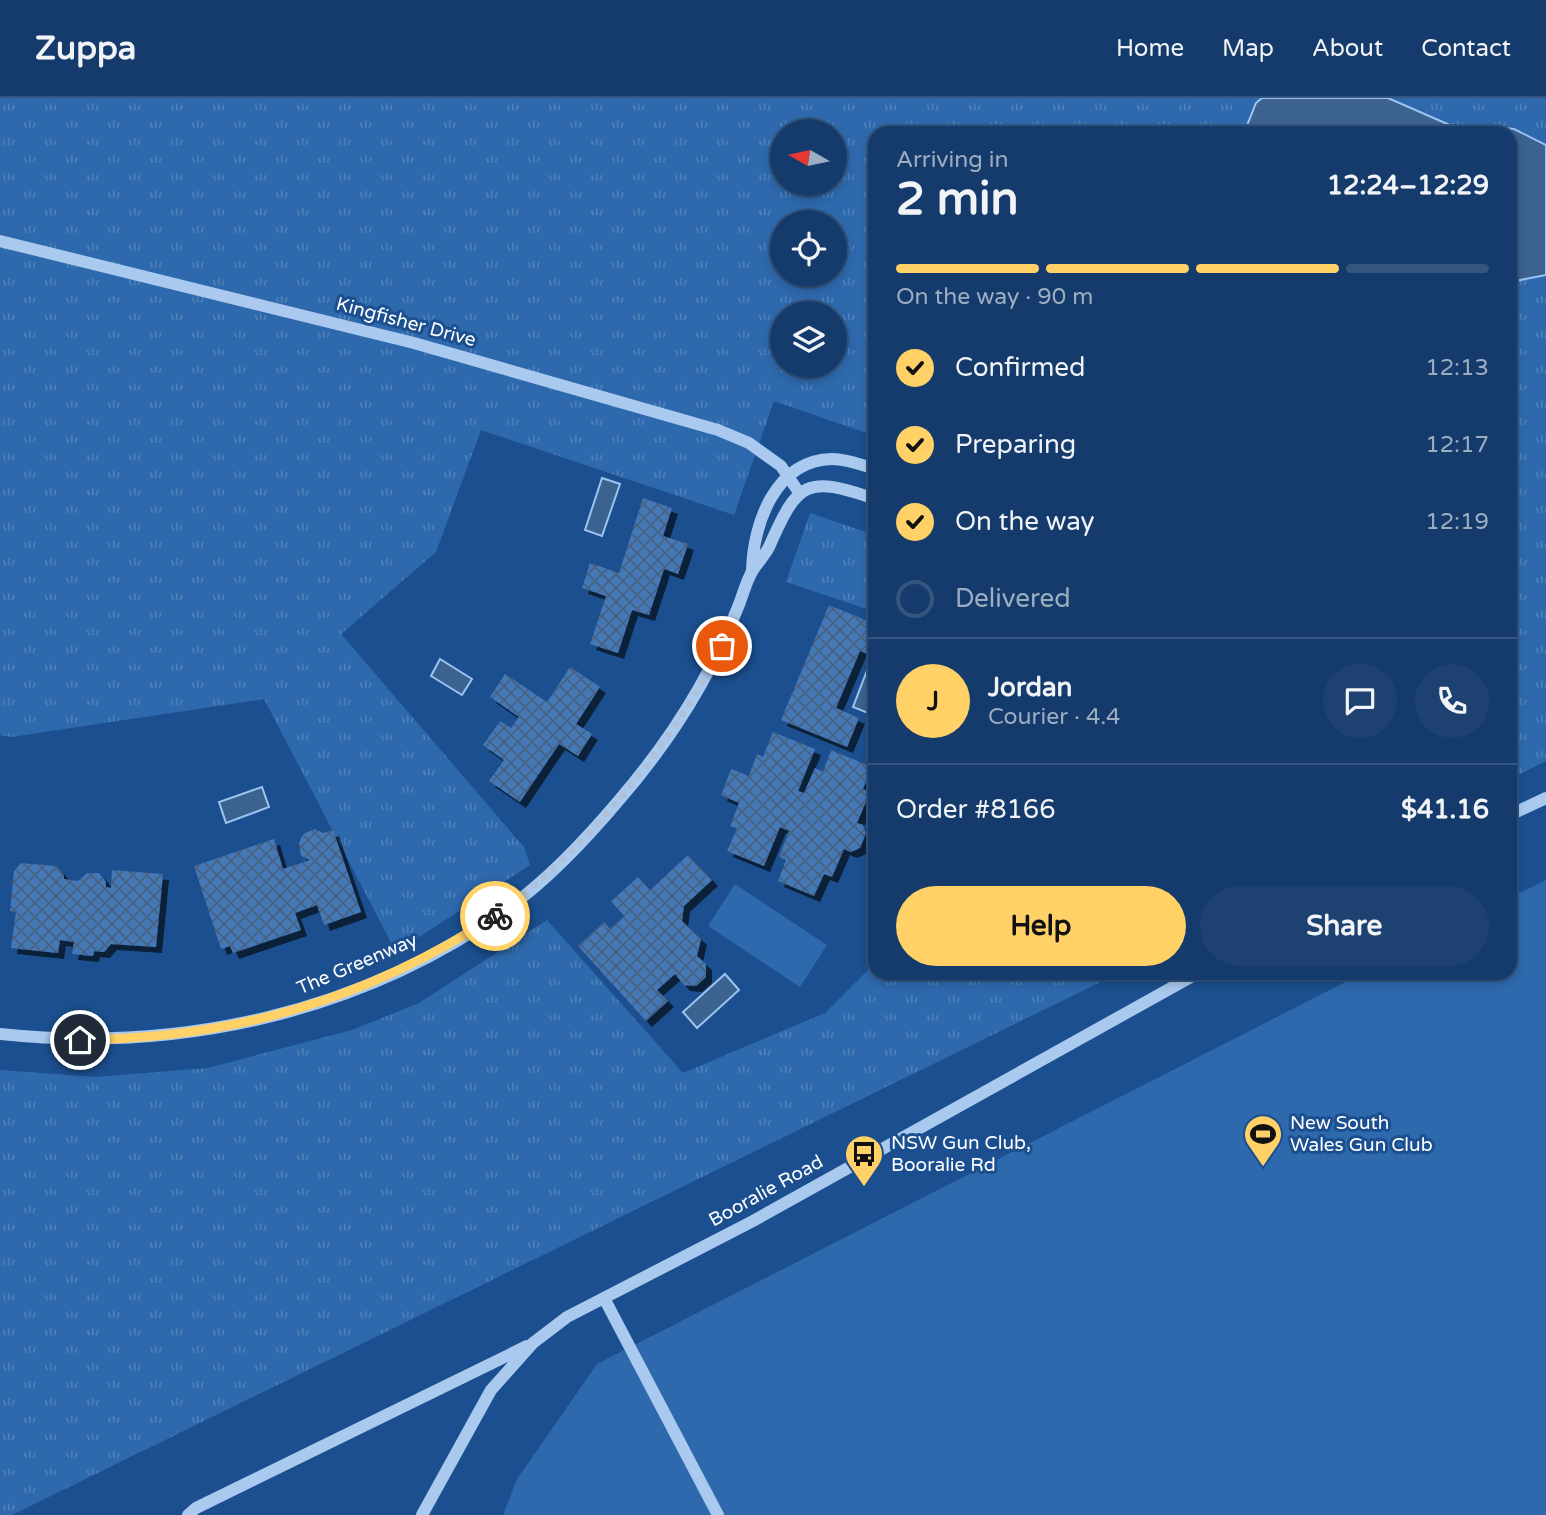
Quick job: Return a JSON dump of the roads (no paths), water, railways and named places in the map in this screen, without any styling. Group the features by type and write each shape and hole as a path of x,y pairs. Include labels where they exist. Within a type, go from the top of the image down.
{"street":[{"name":"Kingfisher Drive","path":"0,241 401,340 718,430 749,443 781,466 800,494"},
{"path":"787,476 803,464 832,459 868,467"},
{"name":"The Greenway","path":"752,571 752,546 770,498 787,476"},
{"path":"800,494 816,486 833,484 868,496"},
{"name":"The Greenway","path":"0,1034 58,1040 125,1039 196,1033 259,1021 357,989 403,970 470,933 513,905 593,831 643,771 692,702 722,646 752,571 767,550 788,504 800,494"},
{"path":"1517,812 1546,798"},
{"name":"Booralie Road","path":"422,1515 491,1390 533,1343 566,1317 753,1221 1185,980"},
{"path":"604,1298 719,1515"},
{"path":"188,1515 196,1508 533,1343"}],"place":[{"name":"New South Wales Gun Club","path":"1263,1168"},
{"name":"NSW Gun Club, Booralie Rd","path":"864,1188"}]}
